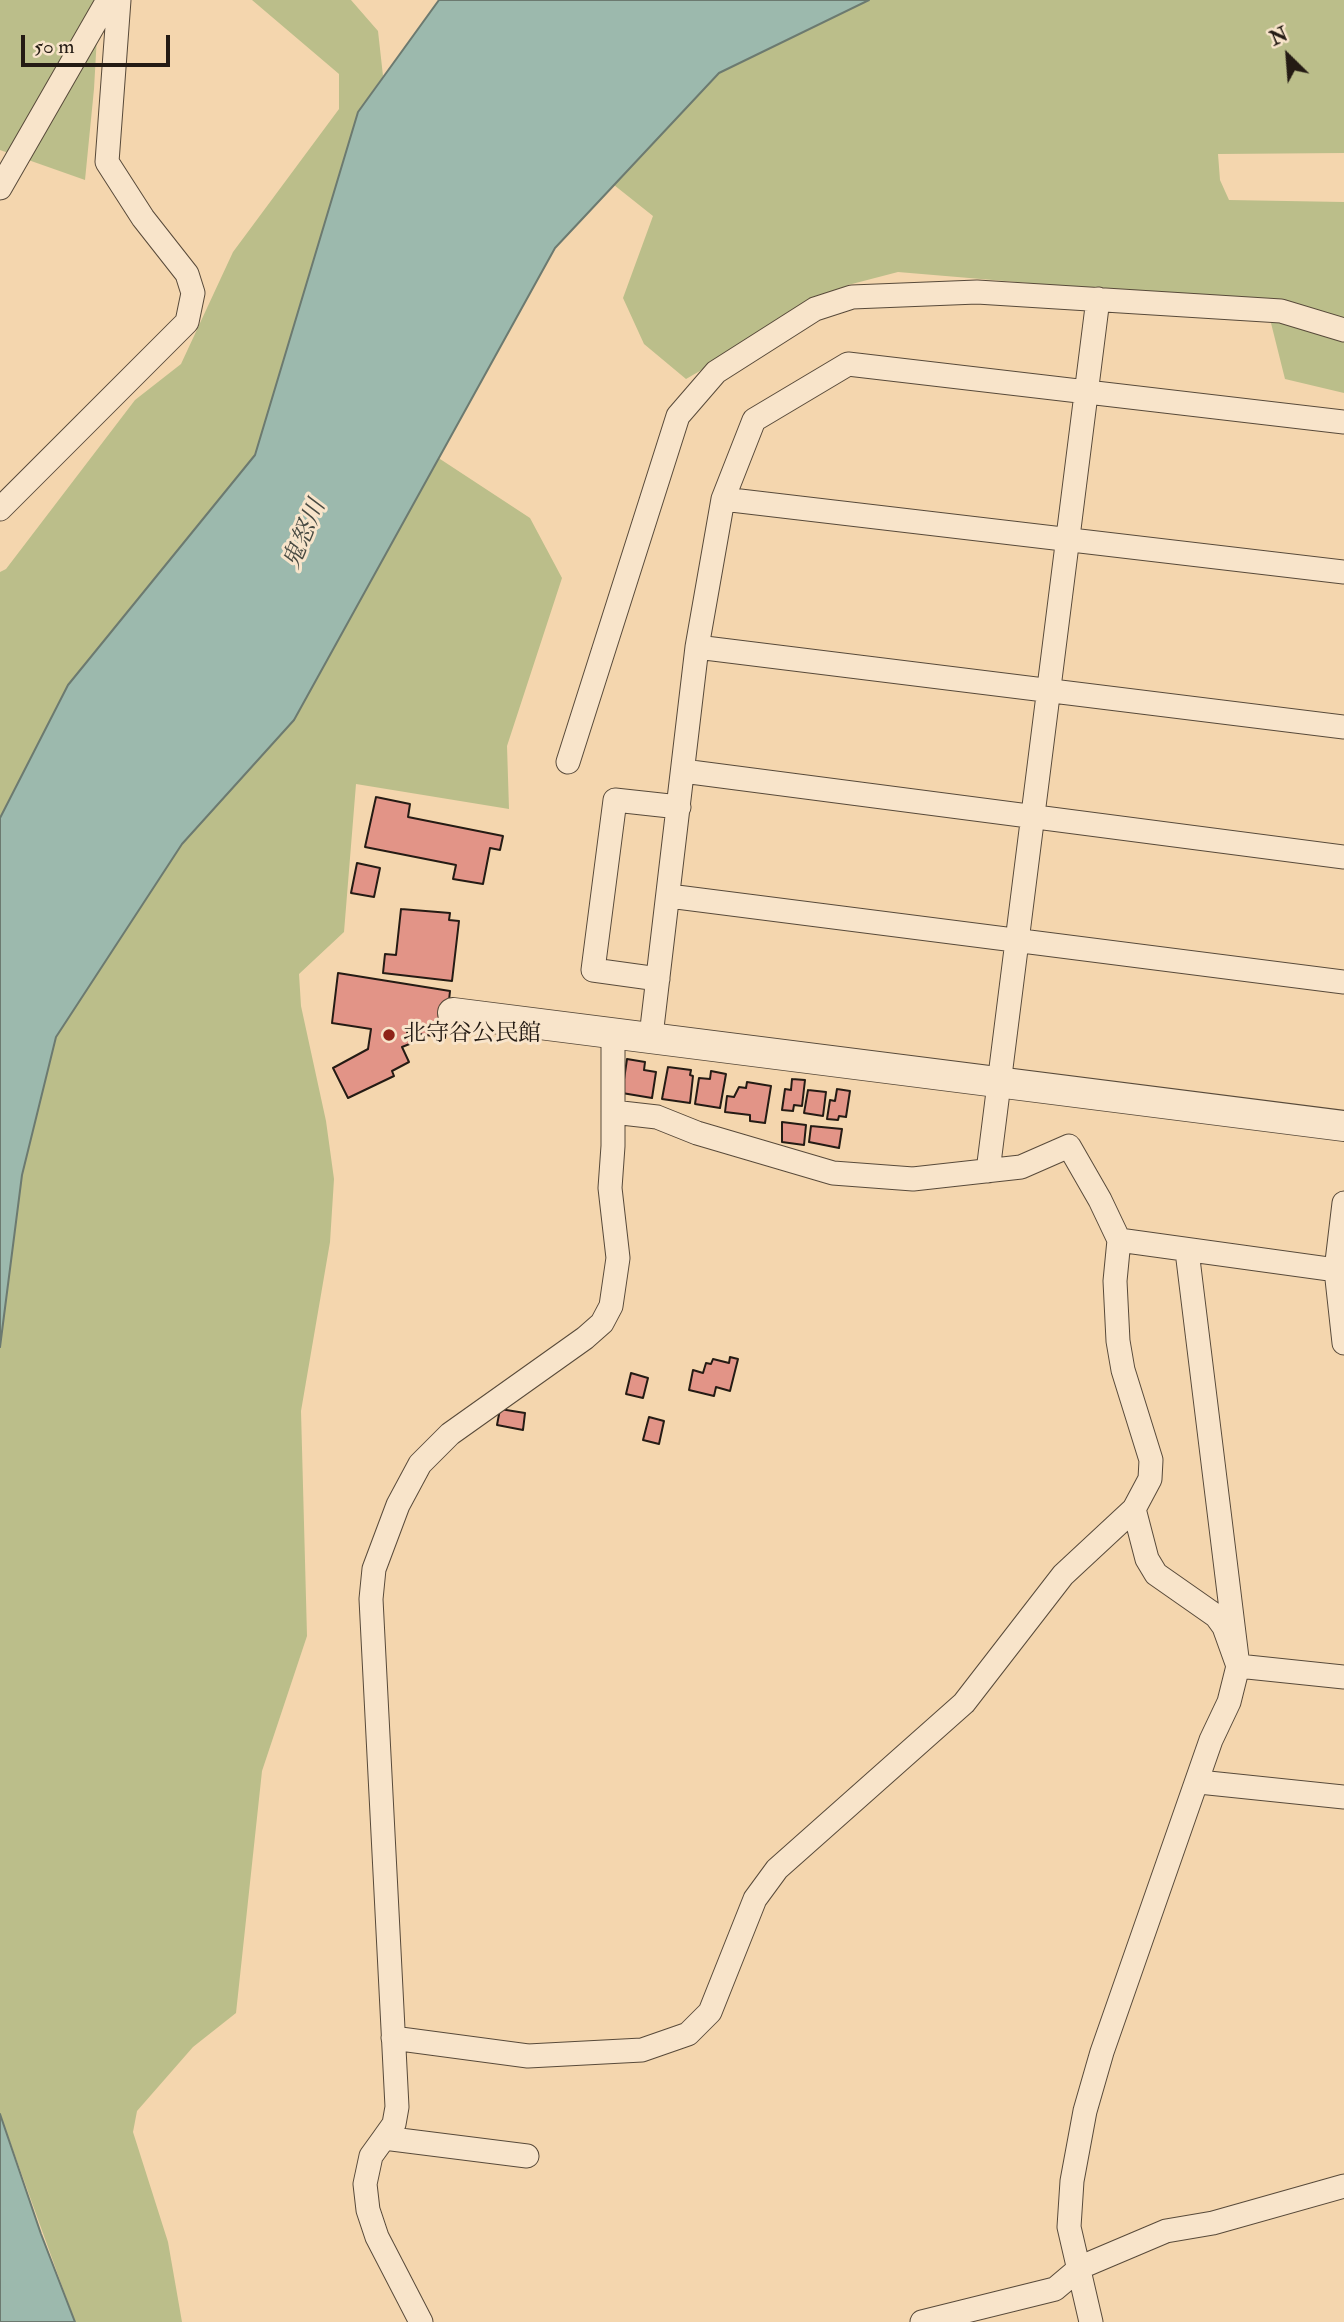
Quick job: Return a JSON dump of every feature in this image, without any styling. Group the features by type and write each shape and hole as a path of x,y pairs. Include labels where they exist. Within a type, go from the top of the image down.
{"street":[{"path":"0,188 108,0"},
{"path":"0,509 187,322 193,293 187,274 143,218 107,162 119,0"},
{"path":"568,762 678,416 716,372 815,309 852,297 977,292 1281,312 1344,330"},
{"path":"988,1171 1098,299"},
{"path":"651,1036 697,647 723,499 754,420 848,364 1086,394 1344,422"},
{"path":"723,499 1344,572"},
{"path":"697,647 1344,727"},
{"path":"683,771 1344,858"},
{"path":"658,979 593,970 615,800 679,807"},
{"path":"669,896 1344,982"},
{"path":"453,1013 1344,1126"},
{"path":"421,2322 377,2237 368,2210 365,2184 371,2156 394,2124 397,2107 371,1599 374,1569 398,1505 420,1464 468,1420 585,1338 602,1323 611,1306 618,1258 610,1188 613,1032"},
{"path":"393,2038 528,2056 642,2050 688,2034 710,2012 755,1899 777,1869 964,1703 1063,1575 1134,1509 1150,1479 1151,1460 1118,1341 1115,1282 1119,1240 1069,1146 1021,1167 913,1179 833,1173 696,1133 657,1117 613,1112"},
{"path":"1344,1203 1340,1270 1344,1343"},
{"path":"1119,1240 1340,1270"},
{"path":"1091,2322 1081,2267 1069,2227 1072,2180 1085,2111 1102,2052 1199,1782 1211,1740 1229,1702 1238,1666 1187,1251"},
{"path":"1134,1509 1147,1559 1156,1574 1216,1616 1224,1627 1238,1666"},
{"path":"1238,1666 1344,1677"},
{"path":"1199,1782 1344,1797"},
{"path":"384,2138 527,2156"},
{"path":"922,2322 1055,2288 1081,2267 1166,2231 1213,2223 1344,2186"}],"green space":[{"path":"0,0 99,0 85,180 0,150"},
{"path":"252,0 351,0 378,31 383,76 358,112 255,455 68,685 0,818 0,572 6,569 135,400 181,364 233,252 339,109 339,74"},
{"path":"869,0 1344,0 1344,153 1218,154 1220,180 1229,200 1344,202 1344,393 1285,379 1266,303 898,272 848,285 686,379 644,344 623,298 653,216 614,185 719,73"},
{"path":"437,457 530,518 562,578 507,746 509,809 356,784 344,932 299,974 301,1006 326,1121 334,1179 330,1242 301,1411 307,1636 262,1771 236,2013 193,2047 137,2111 133,2132 168,2242 182,2322 75,2322 0,2114 0,1347 22,1175 56,1037 182,844 294,720"}],"water":[{"name":"鬼怒川","path":"439,0 869,0 719,73 555,248 294,720 182,844 56,1037 22,1175 0,1347 0,818 68,685 255,455 358,112"},
{"path":"0,2114 41,2234 75,2322 0,2322"}],"building":[{"path":"376,797 410,804 408,817 503,836 500,850 490,848 483,884 453,879 456,865 365,847"},
{"path":"357,863 380,868 374,897 351,893"},
{"path":"401,909 450,913 449,920 459,921 452,981 383,973 385,954 396,955"},
{"name":"北守谷公民館","path":"338,973 450,991 445,1038 407,1032 412,1043 402,1047 409,1062 392,1071 394,1076 348,1098 333,1068 368,1049 371,1029 332,1023"},
{"path":"627,1059 645,1062 644,1070 656,1072 652,1098 622,1093"},
{"path":"668,1067 691,1070 690,1075 693,1076 690,1103 662,1099"},
{"path":"711,1071 726,1074 720,1108 695,1104 699,1078 710,1079"},
{"path":"792,1079 805,1080 802,1106 794,1105 793,1111 782,1110 785,1089 791,1090"},
{"path":"747,1082 771,1086 765,1123 750,1121 750,1115 725,1112 727,1096 734,1097 739,1087 746,1088"},
{"path":"837,1089 850,1091 846,1117 839,1116 838,1120 827,1119 830,1100 835,1101"},
{"path":"808,1090 826,1092 823,1116 804,1113"},
{"path":"782,1122 806,1125 804,1145 782,1142"},
{"path":"811,1126 842,1129 839,1148 809,1142"},
{"path":"730,1357 738,1359 730,1391 716,1387 714,1396 689,1390 693,1370 703,1373 706,1363 711,1364 713,1359 729,1363"},
{"path":"631,1373 648,1378 643,1398 626,1394"},
{"path":"500,1409 525,1413 523,1430 497,1425"},
{"path":"649,1417 664,1421 659,1444 643,1440"}],"place":[{"name":"北守谷公民館","path":"389,1035"}]}
